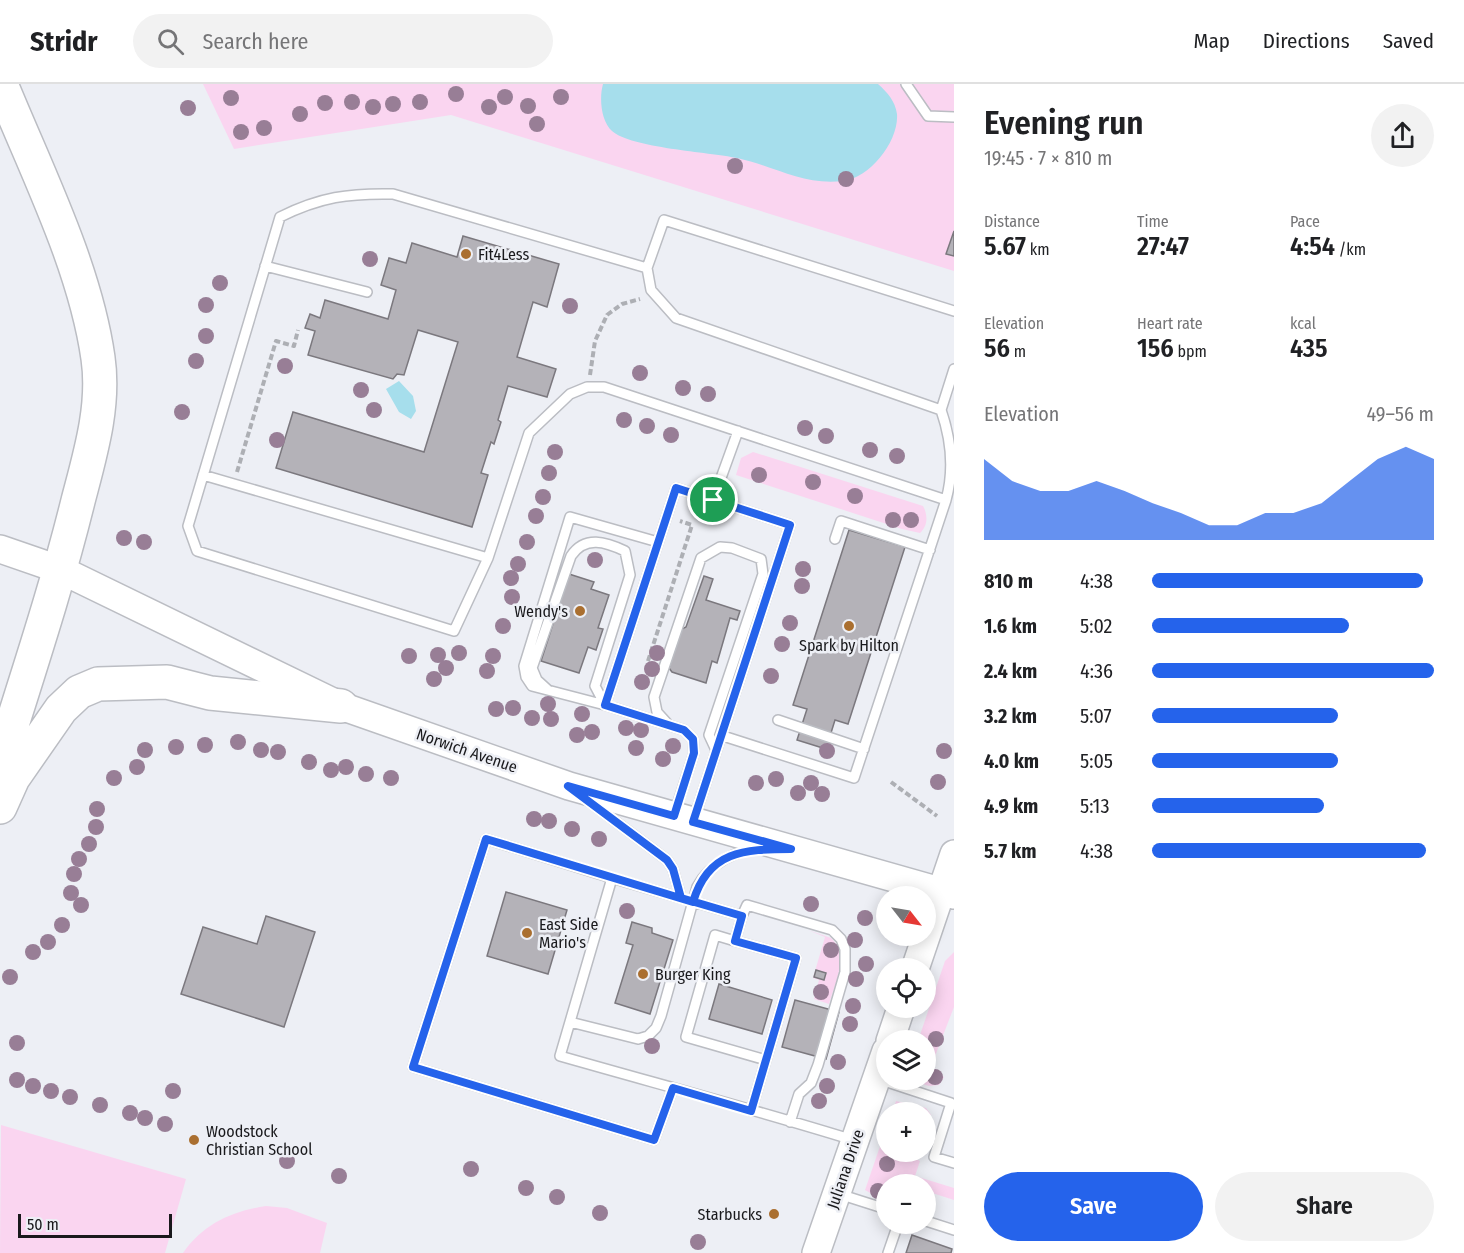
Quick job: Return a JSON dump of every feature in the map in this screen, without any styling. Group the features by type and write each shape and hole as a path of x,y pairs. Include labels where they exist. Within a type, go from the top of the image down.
{"highway":[{"path":"0,763 61,570 93,443 99,400 98,360 90,314 74,265 2,84"},
{"path":"0,807 13,778 61,708 79,692 98,684 167,682 210,693 341,706"}],"main road":[{"name":"Norwich Avenue","path":"0,549 61,570 341,706 568,786 947,894"},
{"path":"920,958 947,894 954,854"},
{"name":"Juliana Drive","path":"816,1253 876,1082"}],"lane":[{"path":"906,84 928,116 954,117"},
{"path":"647,268 393,194 350,193 308,203 280,217 188,526 197,551 454,631 488,558 530,433 570,394 587,387 604,387 946,500"},
{"path":"941,410 676,318 651,290 647,268 664,220 954,311"},
{"path":"265,266 367,292"},
{"path":"720,735 854,778 951,483 950,454 941,410 954,369"},
{"path":"713,500 738,431"},
{"path":"203,475 488,558"},
{"path":"605,705 676,488 790,525 716,750 683,819"},
{"path":"658,542 570,517 524,666 525,677 532,686 605,705 684,730 693,739 694,746 683,819"},
{"path":"835,539 841,521 930,550"},
{"path":"548,690 537,680 532,668 571,556 576,550 596,541 610,544 625,551 630,576 596,686 605,705"},
{"path":"668,724 657,712 654,697 701,558 720,547 754,555 761,559 763,574 709,735 716,750"},
{"path":"778,720 864,749"},
{"path":"568,786 667,860 673,869 681,898"},
{"path":"673,1088 654,1140 413,1067 486,839 742,916"},
{"path":"570,1022 623,1037 638,1039 648,1036 662,1016 693,902 704,873 722,860 758,849 791,849"},
{"path":"612,878 560,1056 855,1141"},
{"path":"735,941 747,905 832,930 841,939 845,949 845,972 818,1065 811,1083 799,1094 790,1122"},
{"path":"751,1111 766,1060 796,958 715,935 686,1037 766,1060"},
{"path":"920,1090 952,1098 934,1157 954,1163"},
{"path":"837,1193 876,1206"},
{"path":"936,1224 954,1230"},
{"path":"888,1253 895,1234"}],"path":[{"path":"587,387 596,341 607,315 622,304 655,294"},
{"path":"234,484 276,341 294,346 298,330"},
{"path":"648,661 692,525 666,517"},
{"path":"891,782 937,816"}],"shaded area":[{"path":"203,84 954,84 954,271 451,115 234,149"},
{"path":"753,452 923,506 926,513 925,527 920,533 902,529 736,475 741,458"},
{"path":"808,930 831,938 840,953 839,970 829,1004 814,999 819,980 813,978 825,937"},
{"path":"954,952 954,1007 936,1054 936,1030 922,1030 926,1018 936,1018 936,988 945,961"},
{"path":"936,1072 944,1077 939,1085 936,1085"},
{"path":"1,1125 186,1179 165,1253 0,1253"},
{"path":"876,1158 876,1162 920,1162 916,1174 876,1174 876,1196 865,1190"},
{"path":"936,1182 954,1188 954,1200 936,1194"},
{"path":"266,1206 287,1208 327,1223 320,1253 183,1253 200,1234 219,1220 242,1211"}],"water":[{"path":"603,84 878,84 895,105 896,125 888,146 872,166 863,173 843,181 815,181 751,161 636,142 622,137 612,131 605,121 601,102"},
{"path":"399,381 413,396 416,411 411,419 399,412 386,389"}],"building":[{"path":"954,231 954,256 946,254"},
{"path":"463,236 559,264 547,307 533,302 517,357 556,369 547,397 508,386 498,420 501,422 494,444 491,442 481,473 488,475 472,527 276,468 293,412 424,452 458,342 418,330 404,375 397,374 393,379 308,355 315,331 305,328 310,314 320,318 325,300 388,319 396,290 381,285 389,258 406,263 412,243 457,257"},
{"name":"Spark by Hilton","path":"849,530 905,547 848,724 835,720 826,749 797,740 807,709 793,705"},
{"name":"Wendy's","path":"569,574 594,582 591,589 609,595 598,628 603,629 596,650 588,647 579,673 541,661"},
{"path":"704,576 713,579 706,600 740,611 737,620 730,618 717,663 712,661 706,683 672,672 669,668 680,630 686,627"},
{"name":"East Side Mario's","path":"506,892 567,910 548,974 487,956"},
{"path":"266,916 315,932 284,1027 181,994 203,927 257,944"},
{"name":"Burger King","path":"632,922 652,928 652,933 673,940 650,1014 615,1003 633,945 626,943"},
{"path":"816,970 826,973 824,980 814,977"},
{"path":"719,984 772,1000 762,1034 709,1019"},
{"path":"795,1000 839,1012 826,1059 782,1047"},
{"path":"912,1235 952,1249 951,1253 906,1253"}],"place":[{"name":"Fit4Less","path":"466,254"},
{"name":"Wendy's","path":"580,611"},
{"name":"Spark by Hilton","path":"849,626"},
{"name":"East Side Mario's","path":"527,933"},
{"name":"Burger King","path":"643,974"},
{"name":"Woodstock Christian School","path":"194,1140"},
{"name":"Starbucks","path":"774,1214"}],"route":[{"path":"713,500 676,488 605,705 684,730 693,739 694,753 674,816 568,786 667,860 673,869 681,898 693,902 742,916 735,941 796,958 751,1111 673,1088 654,1140 413,1067 486,839 693,902 704,873 722,860 758,849 791,849 693,822 790,525 713,500"}]}
